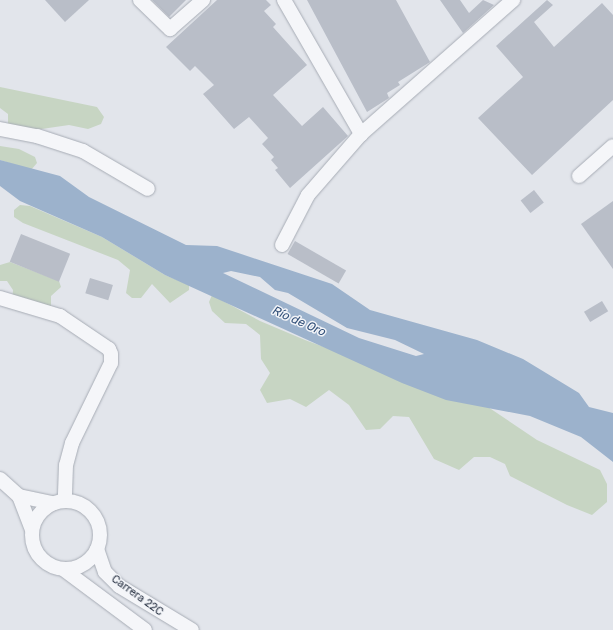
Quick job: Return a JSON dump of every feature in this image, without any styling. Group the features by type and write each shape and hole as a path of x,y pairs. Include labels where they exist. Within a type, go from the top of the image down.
{"street":[{"path":"140,0 170,29 203,0"},
{"path":"284,0 361,134"},
{"path":"282,245 308,195 361,134 513,0"},
{"path":"0,129 36,136 83,151 148,189"},
{"path":"578,176 613,146"},
{"path":"0,298 60,316 109,349 111,354 111,362 70,450 59,502 40,513 32,530"},
{"path":"0,479 19,496 32,530 34,544 42,558 63,569 80,566 97,549 101,533 96,518 85,506 19,496"},
{"name":"Carrera 22C","path":"97,549 105,572 119,586 192,630"},
{"name":"Carrera 22C","path":"63,569 146,630"}],"green space":[{"path":"0,87 97,107 104,117 101,124 88,129 69,125 21,132 8,125 8,114 0,108"},
{"path":"0,146 19,149 35,157 37,163 31,170 0,160"},
{"path":"20,205 30,206 102,237 165,275 189,285 189,290 170,303 152,284 141,298 132,298 126,293 130,270 118,260 23,223 14,217 14,210"},
{"path":"10,262 59,281 61,287 51,296 51,306 12,303 13,290 7,281 0,281 0,265"},
{"path":"212,295 260,321 305,340 488,407 537,440 600,470 607,484 607,502 592,515 567,505 510,476 505,464 490,457 474,457 459,470 434,459 409,417 393,416 380,429 366,430 349,405 329,390 306,407 290,399 267,403 260,390 270,373 261,359 260,335 246,324 225,323 212,311 209,302"}],"water":[{"name":"Río de Oro","path":"0,160 60,176 89,197 186,245 217,246 332,284 370,310 477,340 523,359 579,393 589,407 613,413 613,462 581,437 530,416 446,400 402,383 165,275 102,237 20,201 0,186","holes":["231,271 260,277 275,290 288,293 347,328 395,340 424,354 416,356 359,338 223,273"]}],"building":[{"path":"45,0 89,0 65,22"},
{"path":"152,0 186,0 169,17"},
{"path":"217,0 266,0 271,5 264,11 276,24 273,27 307,65 273,95 302,126 323,107 348,136 290,188 275,170 278,168 271,160 274,157 262,144 268,138 249,117 234,129 203,94 214,85 195,66 190,71 166,47"},
{"path":"307,0 396,0 430,62 398,82 400,85 387,93 389,98 367,112"},
{"path":"440,0 460,0 469,13 483,0 494,5 463,33"},
{"path":"547,0 553,5 534,22 554,47 602,3 613,15 613,100 532,175 478,118 523,77 496,46"},
{"path":"534,190 544,203 530,213 521,200"},
{"path":"613,201 613,269 581,224"},
{"path":"21,234 70,254 59,282 10,262"},
{"path":"295,241 346,270 339,283 288,254"},
{"path":"90,278 113,285 108,300 85,293"},
{"path":"602,301 608,311 590,322 584,312"}]}
